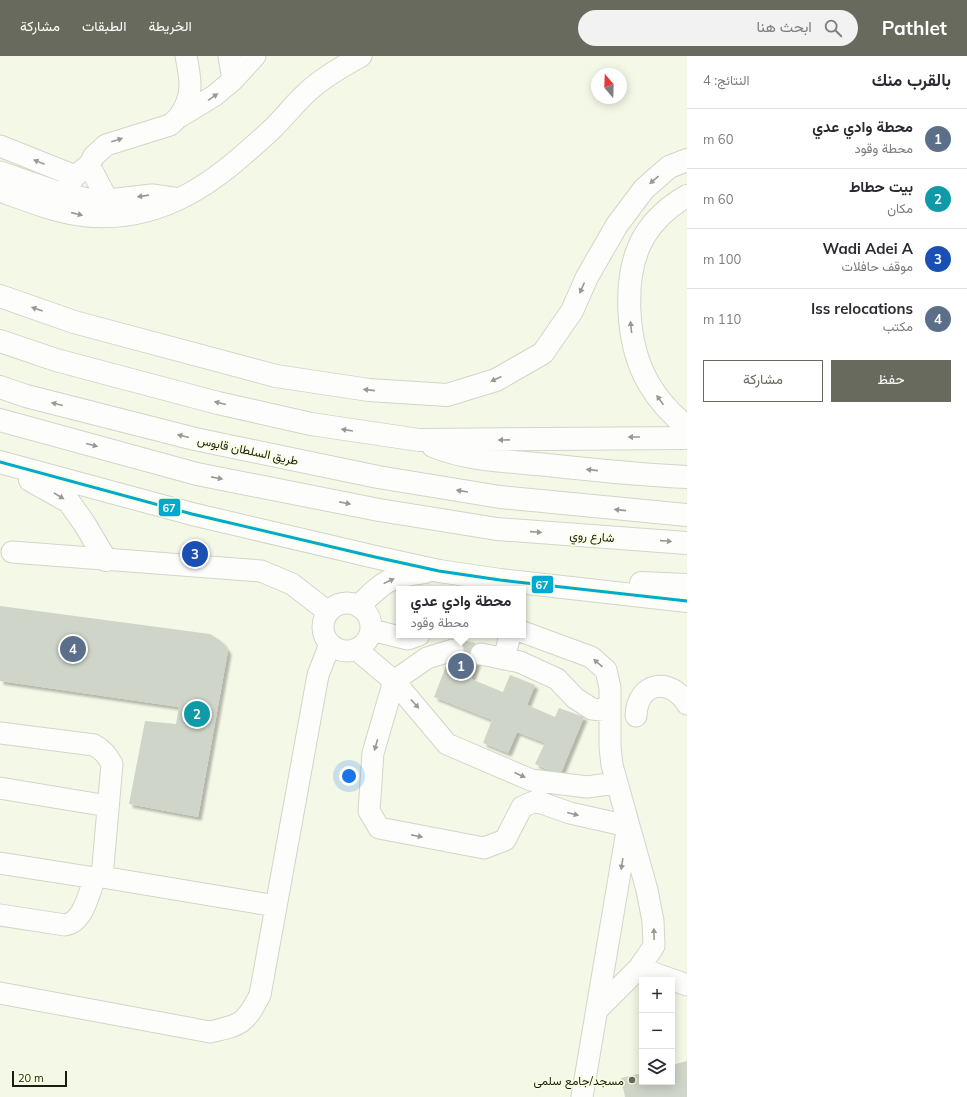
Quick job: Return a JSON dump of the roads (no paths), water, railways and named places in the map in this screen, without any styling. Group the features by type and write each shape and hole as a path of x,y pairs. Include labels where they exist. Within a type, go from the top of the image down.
{"highway":[{"path":"0,296 74,322 276,376 369,390 447,395 496,380 542,353 572,311 587,277 617,225 644,189 669,168 687,160"},
{"path":"687,196 674,204 645,234 634,257 629,302 632,332 640,365 648,384 665,407 687,427"},
{"path":"0,341 56,360 218,403 310,424 420,440 680,436"},
{"name":"طريق السلطان قابوس","path":"0,387 26,396 195,439 378,477 500,497 687,515"},
{"name":"شارع روي","path":"0,420 197,474 379,510 497,529 687,543"},
{"path":"420,440 463,456 650,475 687,477"},
{"path":"0,463 42,485 68,502 84,523 106,560"},
{"path":"0,463 192,514 439,571 500,580 684,599"},
{"path":"359,606 377,587 396,577 407,574 439,571"}],"street":[{"path":"179,117 191,94 186,56"},
{"path":"229,56 233,80"},
{"path":"0,189 52,198 63,194 99,150 112,141 159,129 170,124 214,96 233,80 255,56"},
{"path":"0,189 42,206 86,216 129,214 154,209 182,199 221,174 271,130 312,87 361,56"},
{"path":"0,146 82,170 108,201"},
{"path":"0,172 63,194 108,201 152,195 182,199"},
{"path":"12,552 261,571 292,584 328,612"},
{"path":"353,603 359,606 364,609 370,618 371,630 365,643 356,649 345,651 330,644 323,630 323,622 328,612 339,604 353,603"},
{"path":"371,630 396,636"},
{"path":"530,634 558,679 575,698 592,709 610,711"},
{"path":"530,634 591,657 606,670 610,688 610,747 616,783 647,890 654,921 654,946 639,968 599,1008"},
{"path":"504,659 509,638"},
{"path":"0,993 210,1032 236,1026 250,1013 260,995 318,676 330,644"},
{"path":"356,649 394,681 447,744 530,780 587,787 616,783"},
{"path":"452,650 427,658 394,681 373,753 369,811 379,828 484,848 504,840 522,807 536,801 570,814 628,826"},
{"path":"481,654 520,662 558,679"},
{"path":"636,716 639,700 644,693 659,686 676,690 687,704"},
{"path":"0,733 94,745 102,749 112,764 98,877 78,919 70,924 0,915"},
{"path":"0,788 108,806"},
{"path":"582,1097 599,1008 628,826"},
{"path":"0,863 98,877 276,906"},
{"path":"639,968 687,985"}],"tunnel":[{"path":"453,650 481,654"}],"place":[{"name":"Wadi Adei A","path":"195,554"},
{"name":"Iss relocations","path":"73,649"},
{"name":"محطة وادي عدي","path":"461,666"},
{"name":"بيت حطاط","path":"197,714"},
{"name":"مسجد/جامع سلمى","path":"632,1080"}]}
